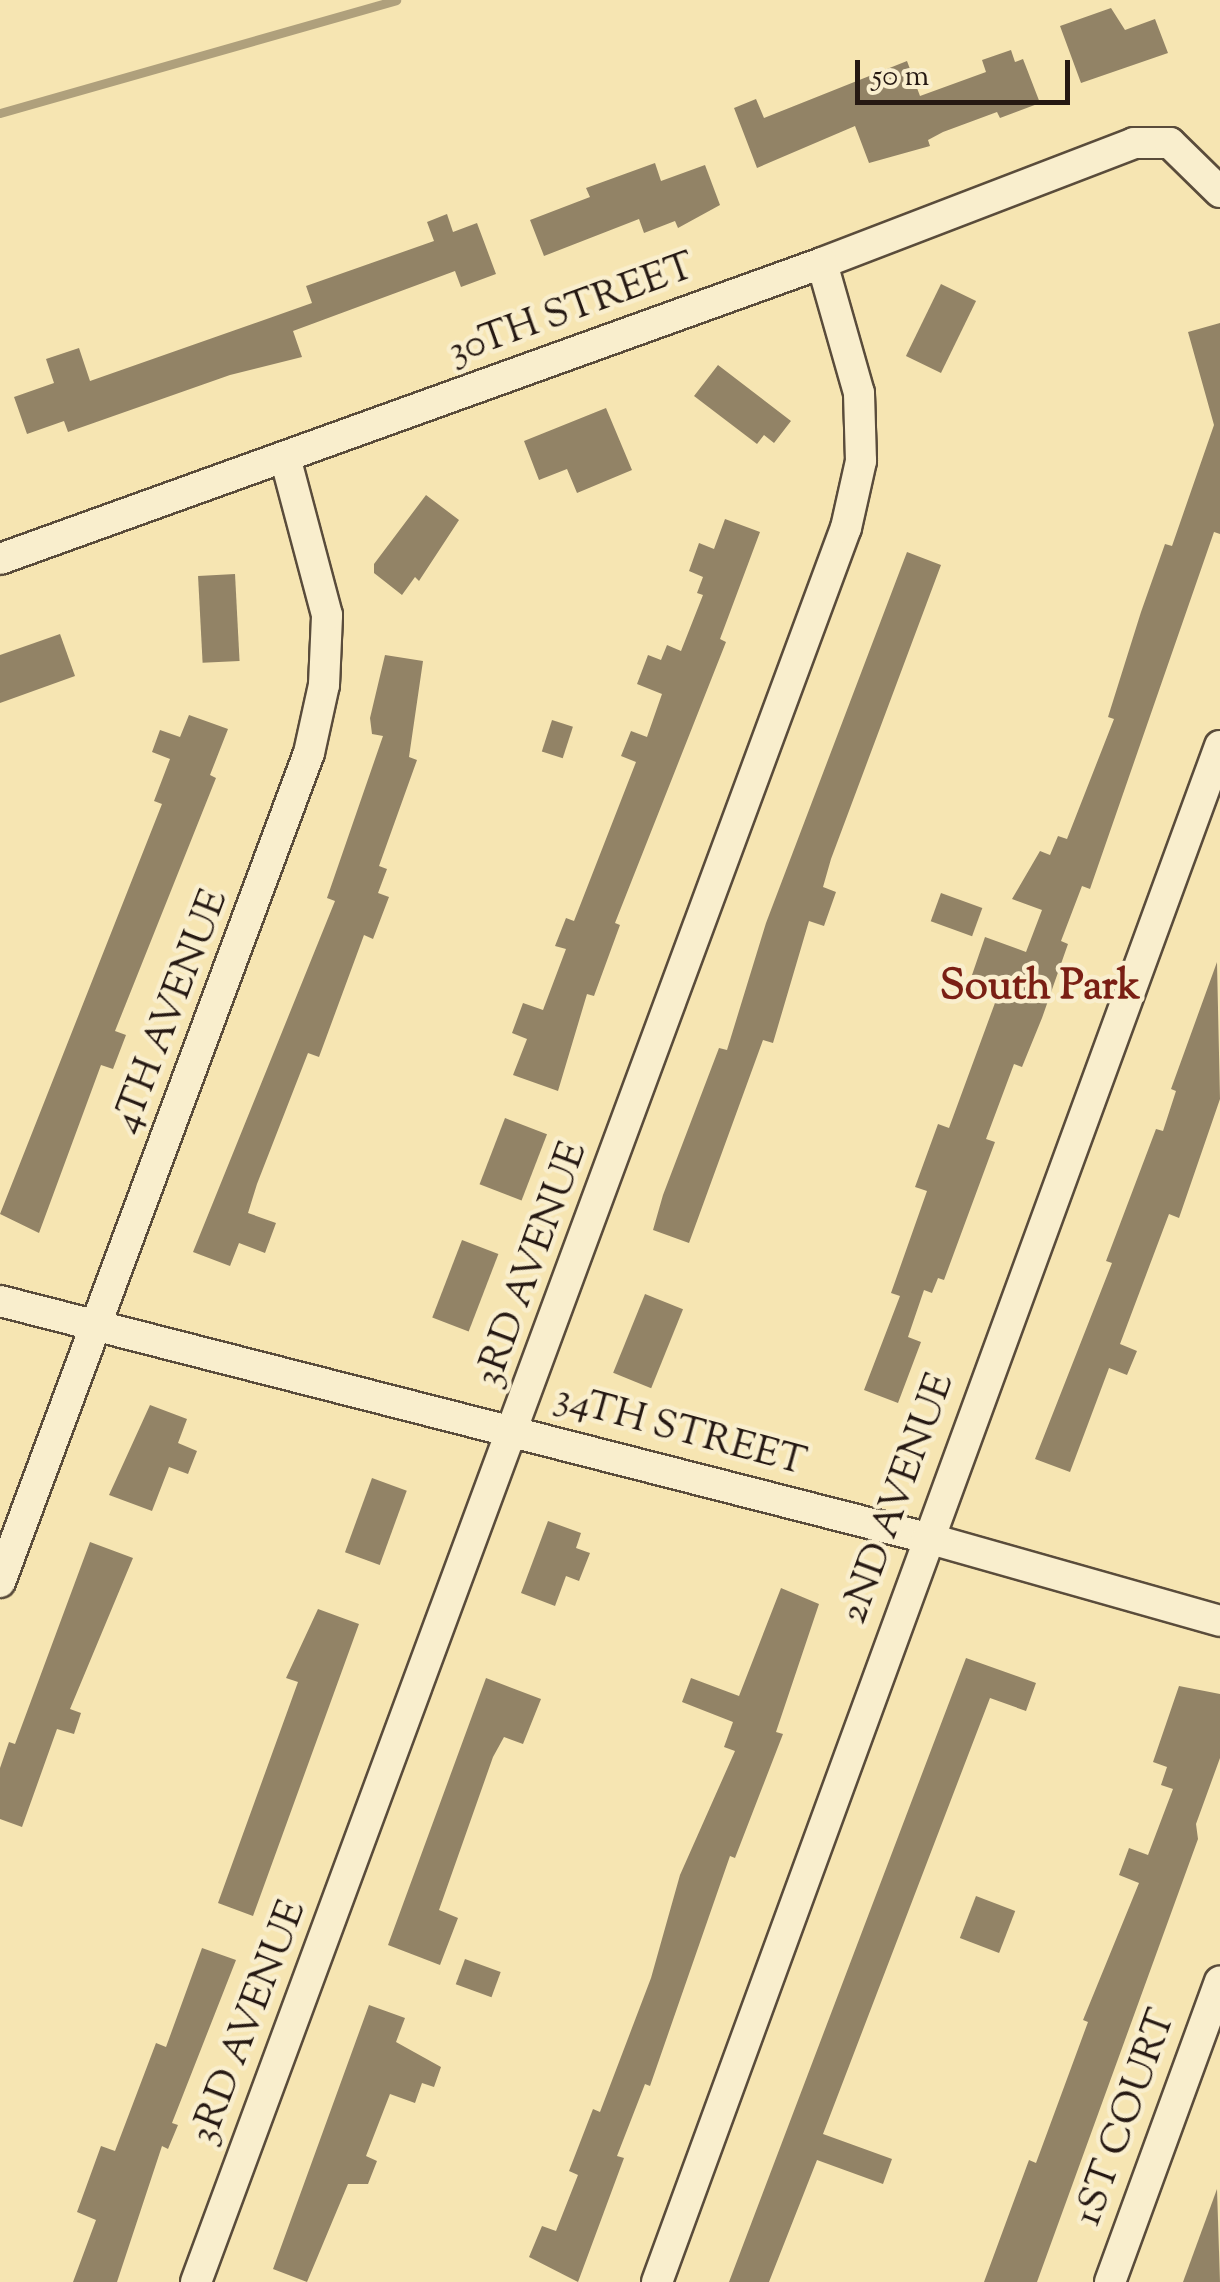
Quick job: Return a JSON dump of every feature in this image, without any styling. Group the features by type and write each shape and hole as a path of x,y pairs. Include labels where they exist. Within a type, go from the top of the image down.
{"street":[{"name":"30TH STREET","path":"0,558 822,263 1134,143 1170,143 1220,192"},
{"name":"3RD AVENUE","path":"196,2282 515,1430 856,496 859,392 822,263"},
{"name":"4TH AVENUE","path":"0,1582 276,851 320,702 328,650 323,580 285,457"},
{"name":"2ND AVENUE","path":"656,2282 1220,746"},
{"name":"34TH STREET","path":"0,1300 927,1538 1220,1621"},
{"name":"1ST COURT","path":"1110,2282 1220,1982"}],"building":[{"path":"1111,8 1125,30 1155,19 1168,53 1081,83 1060,26"},
{"path":"1011,50 1015,62 1023,59 1040,103 1000,118 997,112 943,132 928,140 930,146 869,163 855,126 757,168 734,108 756,99 764,118 907,61 920,96 986,72 982,60"},
{"path":"655,163 661,181 705,165 720,205 678,228 675,221 644,233 639,219 544,256 530,220 590,197 586,188"},
{"path":"447,214 453,232 477,223 496,274 461,287 455,271 293,331 302,357 230,375 68,432 64,421 27,434 14,397 54,383 46,359 79,348 90,381 312,303 306,286 434,241 427,222"},
{"path":"941,284 976,301 941,373 906,356"},
{"path":"1220,323 1220,534 1214,532 1090,889 1082,886 1061,941 1068,944 1042,1018 1022,1067 1014,1064 986,1139 995,1142 944,1280 938,1278 932,1293 924,1290 908,1337 921,1342 898,1403 864,1390 900,1296 891,1293 927,1191 915,1187 938,1124 949,1128 999,992 972,975 985,937 1026,952 1042,910 1012,899 1040,851 1050,855 1058,836 1067,839 1114,719 1108,717 1141,612 1165,544 1172,546 1214,425 1188,332"},
{"path":"718,365 791,421 774,443 764,435 757,444 694,396"},
{"path":"606,408 632,470 577,493 567,469 539,480 524,441"},
{"path":"426,495 459,520 419,581 415,577 402,595 374,573 374,564"},
{"path":"725,519 760,532 720,639 726,642 615,923 620,925 594,996 587,994 558,1091 513,1075 527,1039 512,1033 523,1003 543,1010 566,949 555,946 566,918 574,921 636,762 621,756 631,731 647,737 662,694 637,684 648,655 661,660 667,645 681,651 703,595 697,593 703,577 689,571 699,543 714,549"},
{"path":"907,552 941,565 831,859 823,887 836,892 824,926 809,921 773,1043 763,1040 689,1243 653,1230 663,1195 719,1048 727,1050 766,923"},
{"path":"235,574 240,661 203,663 198,576"},
{"path":"60,634 75,676 0,703 0,655"},
{"path":"385,655 423,661 409,757 417,760 379,866 387,869 378,893 389,897 373,939 364,935 319,1057 308,1053 257,1184 248,1213 276,1223 265,1253 239,1243 230,1266 193,1252 335,901 327,898 383,736 372,734 370,718"},
{"path":"189,715 228,729 210,775 216,778 115,1031 126,1035 113,1069 101,1065 39,1233 0,1214 162,804 154,801 170,759 152,752 160,730 180,737"},
{"path":"552,720 573,727 563,758 542,751"},
{"path":"941,893 982,908 972,936 931,921"},
{"path":"1217,962 1220,1099 1179,1218 1169,1214 1120,1344 1137,1351 1127,1375 1109,1368 1070,1472 1035,1459 1112,1263 1106,1261 1156,1129 1163,1131 1176,1091 1171,1089"},
{"path":"505,1118 547,1134 522,1200 480,1184"},
{"path":"462,1240 498,1254 469,1331 432,1317"},
{"path":"645,1294 683,1309 651,1388 613,1373"},
{"path":"150,1405 187,1419 178,1443 197,1451 188,1474 169,1467 152,1511 109,1495"},
{"path":"372,1478 407,1491 380,1565 345,1552"},
{"path":"548,1521 581,1533 576,1548 590,1553 579,1581 566,1576 555,1606 521,1593"},
{"path":"90,1542 133,1558 70,1709 81,1713 74,1734 57,1729 22,1827 0,1819 0,1768 9,1742 15,1744"},
{"path":"781,1588 819,1604 776,1732 783,1734 735,1858 730,1856 650,2086 645,2084 617,2156 624,2158 578,2282 529,2257 542,2226 556,2231 578,2175 569,2171 593,2109 600,2112 651,1978 680,1875 735,1751 724,1747 733,1722 682,1702 691,1678 739,1696"},
{"path":"318,1609 359,1624 253,1916 218,1903 298,1682 286,1678"},
{"path":"966,1658 1036,1683 1026,1711 990,1698 823,2134 892,2159 883,2184 817,2160 769,2282 729,2282"},
{"path":"486,1678 541,1699 523,1744 504,1737 493,1757 439,1910 458,1918 440,1965 388,1945"},
{"path":"1179,1686 1220,1694 1220,1758 1196,1824 1198,1839 1037,2282 984,2282 1029,2160 1036,2163 1088,2022 1083,2020 1139,1883 1119,1875 1129,1848 1148,1855 1173,1789 1161,1785 1167,1767 1153,1762"},
{"path":"976,1896 1015,1911 999,1953 960,1938"},
{"path":"202,1948 236,1960 172,2123 178,2125 168,2149 162,2146 117,2282 73,2282 96,2220 77,2212 101,2146 115,2151 156,2043 166,2047"},
{"path":"465,1959 501,1972 491,1997 456,1984"},
{"path":"369,2005 405,2018 396,2042 441,2067 434,2087 422,2083 415,2103 390,2094 366,2156 377,2161 368,2184 348,2184 307,2282 273,2269"},
{"path":"1217,2189 1220,2282 1183,2282"}],"waterway":[{"path":"0,113 396,0"}],"district":[{"name":"South Park","path":"1040,988"}]}
